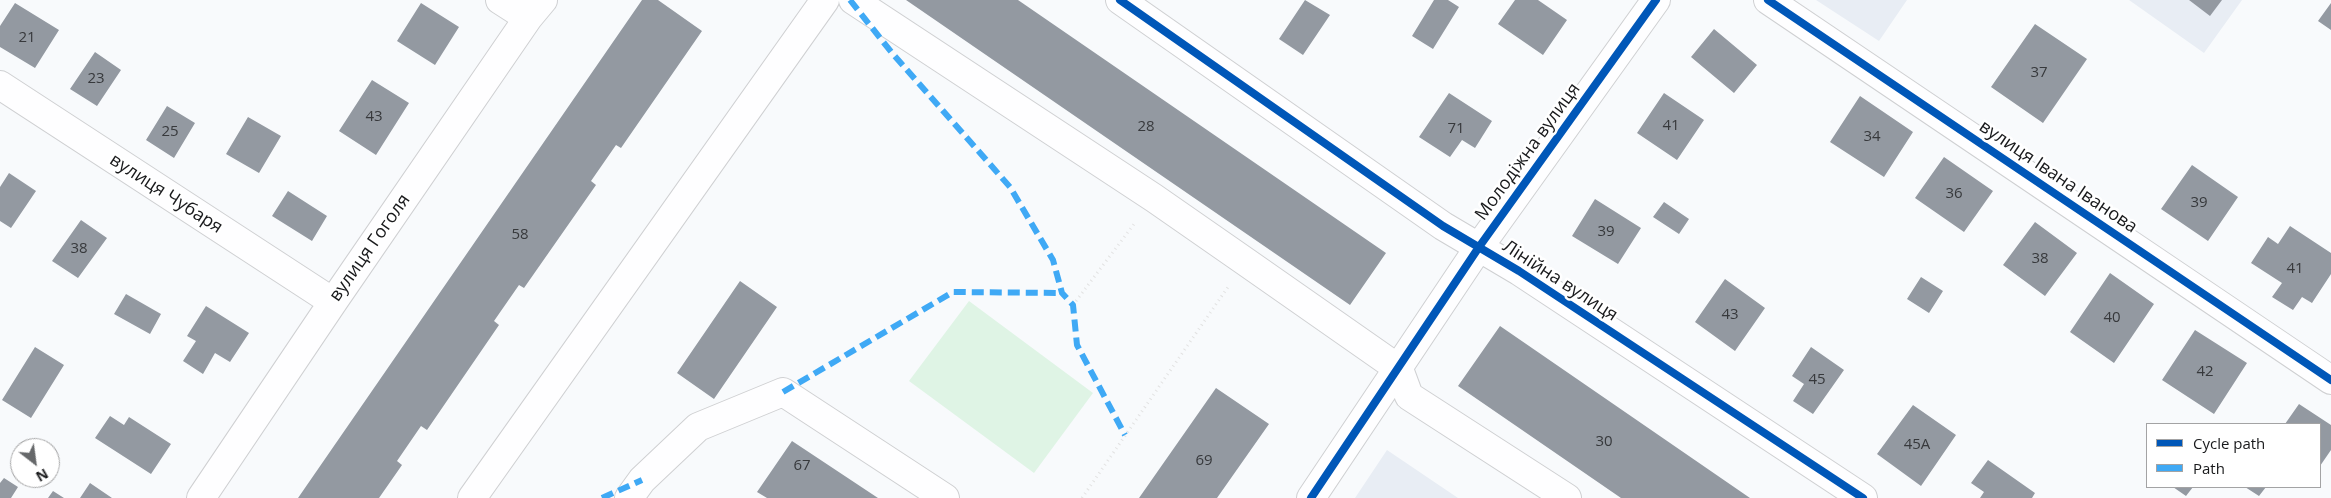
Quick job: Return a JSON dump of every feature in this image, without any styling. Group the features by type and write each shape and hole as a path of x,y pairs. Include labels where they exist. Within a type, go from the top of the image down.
{"street":[{"path":"500,0 536,9"},
{"path":"472,498 825,0"},
{"path":"853,0 1154,198 1246,262 1399,369 1409,396 1567,498"},
{"name":"Лінійна вулиця","path":"1120,0 1443,226 1862,498"},
{"name":"Молодіжна вулиця","path":"1311,498 1399,369 1478,247 1656,0"},
{"name":"вулиця Івана Іванова","path":"1768,0 2331,380"},
{"name":"вулиця Гоголя","path":"201,498 333,302 536,9"},
{"name":"вулиця Чубаря","path":"0,85 333,302"},
{"path":"629,498 642,480 698,427 783,392 945,498"}],"path":[{"path":"1073,305 1154,198"},
{"path":"1082,498 1246,262"}],"shaded area":[{"path":"1816,0 1907,0 1879,41"},
{"path":"2129,0 2242,0 2204,53"},
{"path":"1387,450 1458,498 1355,498"}],"green space":[{"path":"969,301 1093,393 1034,473 909,381"}],"building":[{"path":"642,0 658,0 702,31 621,148 616,145 591,181 596,185 524,288 519,285 494,321 499,325 427,430 421,426 397,461 402,465 379,498 298,498"},
{"path":"906,0 1018,0 1386,253 1350,305"},
{"path":"1305,0 1330,15 1303,55 1279,39"},
{"path":"1434,0 1448,0 1459,7 1433,49 1412,36"},
{"path":"1515,0 1538,0 1567,20 1543,55 1498,24"},
{"path":"2189,0 2222,0 2210,16"},
{"path":"15,3 59,30 35,68 0,47 0,26"},
{"path":"421,3 459,27 435,65 397,41"},
{"path":"2331,3 2331,30 2318,21"},
{"path":"2035,24 2087,59 2043,123 1991,87"},
{"path":"1714,29 1757,65 1734,93 1691,57"},
{"path":"95,52 121,70 97,106 70,89"},
{"path":"372,80 409,103 376,155 339,131"},
{"path":"1449,93 1492,121 1475,148 1462,140 1450,157 1419,137"},
{"path":"1664,93 1704,120 1677,160 1637,133"},
{"path":"1860,96 1913,132 1884,177 1830,142"},
{"path":"167,106 195,123 174,158 146,140"},
{"path":"248,117 281,136 259,173 226,154"},
{"path":"1944,157 1993,191 1964,232 1915,198"},
{"path":"2192,165 2238,197 2208,241 2161,209"},
{"path":"9,173 36,191 11,228 0,221 0,187"},
{"path":"288,191 327,216 312,241 272,216"},
{"path":"1595,199 1641,228 1618,264 1572,236"},
{"path":"1664,202 1689,219 1679,234 1653,217"},
{"path":"81,220 107,238 78,278 52,261"},
{"path":"2035,222 2077,253 2045,296 2003,265"},
{"path":"2290,226 2331,253 2331,274 2312,303 2302,297 2293,310 2272,297 2282,283 2251,263 2268,237 2278,244"},
{"path":"2110,273 2154,304 2114,363 2070,332"},
{"path":"1921,277 1943,291 1929,313 1907,299"},
{"path":"1725,279 1765,308 1735,351 1695,322"},
{"path":"740,281 777,307 714,399 677,373"},
{"path":"126,294 161,314 150,334 114,314"},
{"path":"206,306 249,333 230,362 215,353 203,374 183,361 196,341 187,336"},
{"path":"1500,326 1750,498 1621,498 1458,386"},
{"path":"2195,330 2247,363 2214,414 2162,380"},
{"path":"35,347 64,365 31,418 2,400"},
{"path":"1811,347 1844,370 1813,414 1793,401 1804,384 1792,376"},
{"path":"1216,388 1269,424 1217,498 1139,498"},
{"path":"2299,404 2331,425 2331,450 2321,465 2321,423 2286,423"},
{"path":"1913,405 1956,435 1921,486 1877,454"},
{"path":"110,416 124,425 129,417 171,444 151,474 95,438"},
{"path":"792,441 878,498 767,498 757,492"},
{"path":"1988,460 2035,493 2032,498 1980,498 1984,492 1971,483"},
{"path":"4,478 10,482 10,488 17,488 11,498 0,498 0,483"},
{"path":"90,483 112,498 80,498"},
{"path":"2174,488 2192,488 2186,496"},
{"path":"2247,488 2265,488 2259,496"},
{"path":"53,491 64,498 48,498"}],"marked path":[{"path":"850,0 892,53 1010,187 1053,260 1062,293 1073,305 1077,345 1125,435"},
{"path":"783,392 953,292 1062,293"},
{"path":"602,498 642,480"}],"cycle path":[{"path":"1120,0 1443,226 1519,271 1863,498"},
{"path":"1311,498 1479,247 1656,0"},
{"path":"1768,0 2331,380"}]}
